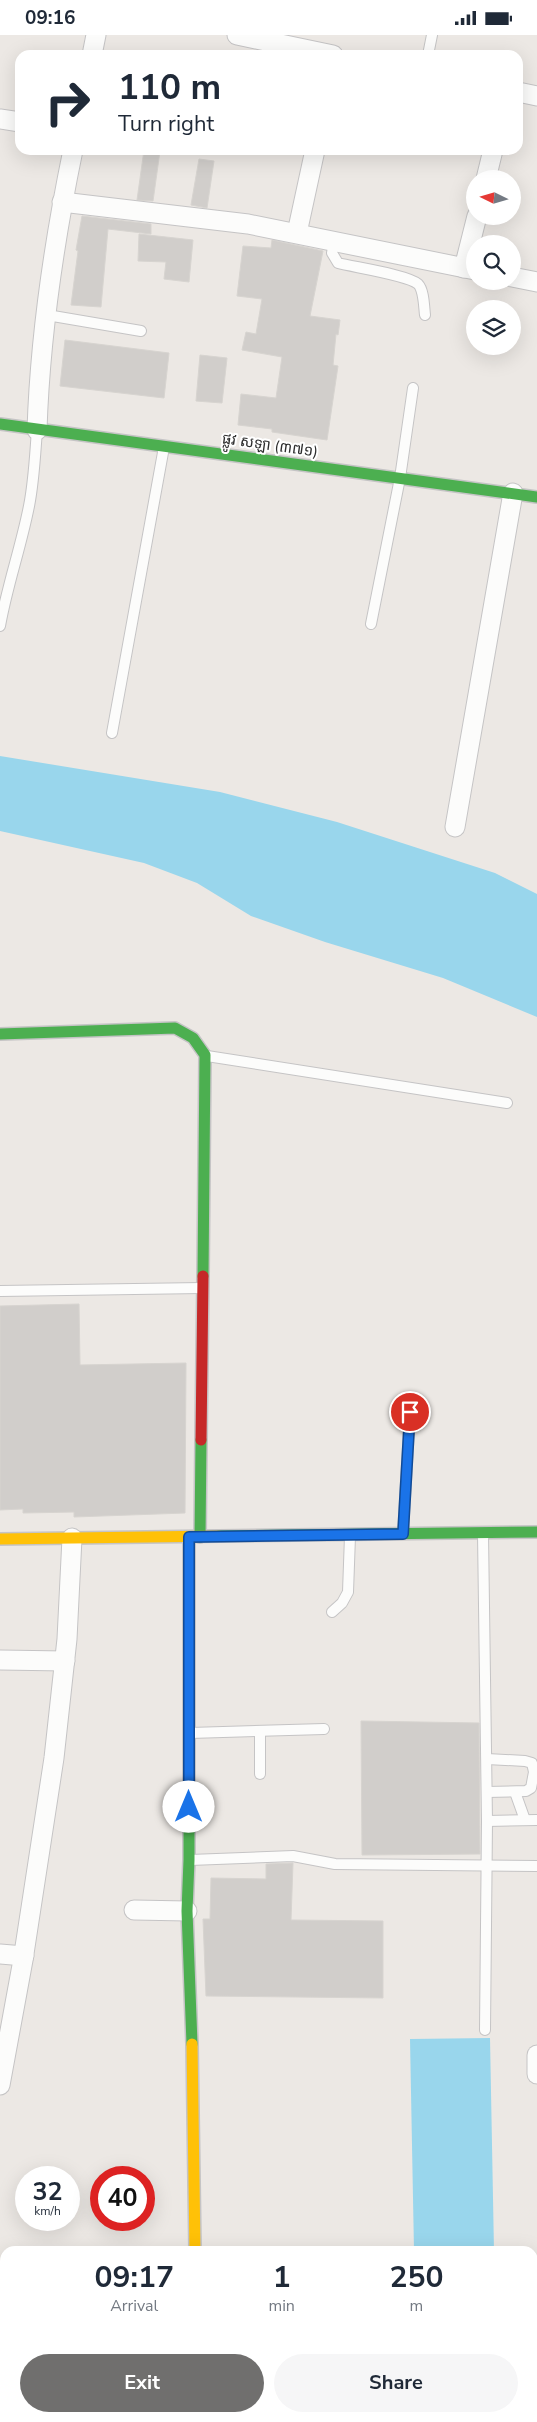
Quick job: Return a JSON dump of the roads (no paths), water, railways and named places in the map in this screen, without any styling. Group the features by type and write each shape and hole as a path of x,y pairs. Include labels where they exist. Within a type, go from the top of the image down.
{"street":[{"path":"93,50 96,35"},
{"path":"238,35 309,50"},
{"path":"523,93 537,96"},
{"path":"0,119 15,121"},
{"path":"37,429 39,373 46,315 62,202 71,155"},
{"path":"297,233 314,155"},
{"path":"488,170 492,155"},
{"path":"62,202 248,224 466,268"},
{"path":"521,279 537,282"},
{"name":"ផ្លូវ សឡា (៣៧១)","path":"0,424 537,497"},
{"path":"455,827 513,493"},
{"path":"0,1033 175,1028 189,1033 199,1043 205,1055 203,1288 194,1537 187,1911 194,2096 195,2246"},
{"path":"0,1539 483,1533 536,1530"},
{"path":"0,2085 5,2035 24,1956 54,1758 65,1661 72,1538"},
{"path":"0,1660 65,1661"},
{"path":"134,1910 187,1911"},
{"path":"0,1954 24,1956"},
{"path":"537,2055 537,2074"}],"lane":[{"path":"429,50 432,35"},
{"path":"334,241 332,253 338,263 406,279 418,284 421,289 425,315"},
{"path":"46,315 141,331"},
{"path":"371,624 400,478 413,387"},
{"path":"0,626 5,595 16,562 30,505 37,429"},
{"path":"112,733 164,447"},
{"path":"205,1055 507,1103"},
{"path":"0,1291 203,1288"},
{"path":"403,1534 410,1412"},
{"path":"483,1533 487,1759 485,2030"},
{"path":"332,1611 342,1603 348,1592 350,1535"},
{"path":"190,1733 324,1729"},
{"path":"260,1732 260,1774"},
{"path":"487,1759 525,1761 532,1763 534,1772 531,1788 515,1791 487,1792"},
{"path":"515,1791 525,1820"},
{"path":"487,1821 537,1820"},
{"path":"189,1860 294,1856 335,1864 485,1867 537,1866"}],"water":[{"path":"0,756 220,792 337,822 495,873 537,894 537,1017 443,978 325,942 251,916 197,883 144,863 0,831"},
{"path":"490,2038 494,2246 414,2246 410,2039"}]}
